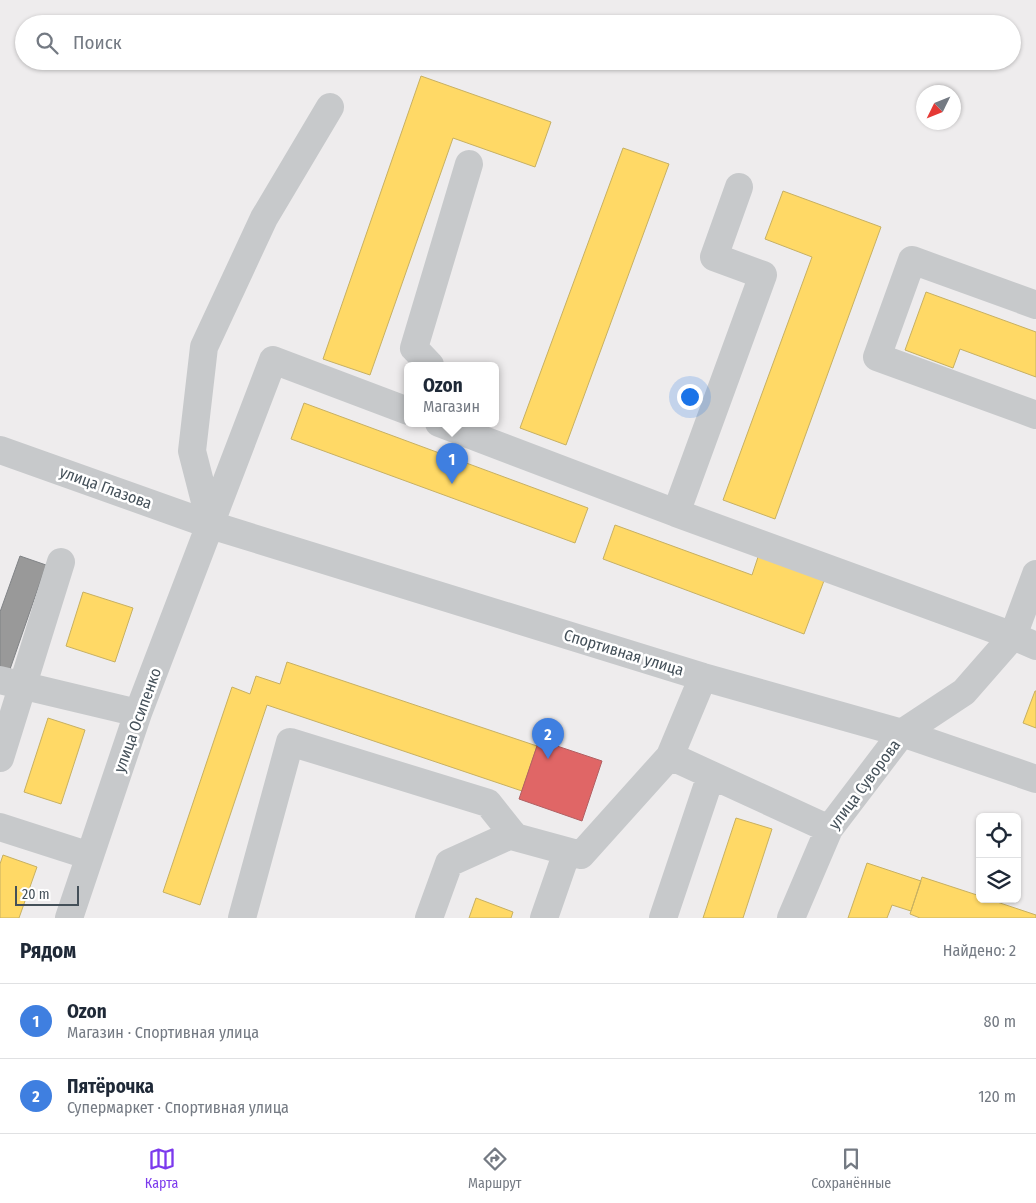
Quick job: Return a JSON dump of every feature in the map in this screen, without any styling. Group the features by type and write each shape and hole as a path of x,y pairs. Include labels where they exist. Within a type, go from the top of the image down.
{"street":[{"path":"211,525 192,451 204,347 264,218 330,107"},
{"path":"427,362 414,348 469,164"},
{"path":"676,512 762,275 714,257 739,187"},
{"path":"1036,305 912,260 877,357 1036,415"},
{"name":"улица Осипенко","path":"69,918 138,713 273,360 404,409"},
{"path":"450,427 1025,641 1036,574"},
{"path":"490,427 513,451"},
{"name":"улица Глазова","path":"0,450 211,525"},
{"name":"Спортивная улица","path":"211,525 703,677 902,733 1036,779"},
{"path":"0,758 11,683 61,562"},
{"name":"улица Суворова","path":"791,918 829,829 902,733 964,692 1025,641"},
{"path":"242,918 290,742 488,803 515,837 581,855 670,756 703,677"},
{"path":"11,683 138,713"},
{"path":"670,756 829,829"},
{"path":"663,918 711,775"},
{"path":"0,827 90,856"},
{"path":"429,918 449,862 513,834"},
{"path":"544,918 567,852"}],"building: Жильё":[{"path":"421,76 551,122 535,167 453,138 370,375 323,359"},
{"path":"623,148 669,164 566,445 520,428"},
{"path":"783,191 881,227 775,519 723,500 812,257 765,239"},
{"path":"926,292 1036,332 1036,377 960,349 953,368 905,350"},
{"path":"304,403 588,508 575,543 291,439"},
{"path":"615,525 752,575 759,554 825,578 804,634 603,559"},
{"path":"83,592 133,608 115,662 66,646"},
{"path":"287,662 537,746 522,791 267,705 200,905 163,892 232,687 250,694 256,676 280,684"},
{"path":"1036,691 1036,728 1023,723"},
{"path":"48,718 85,730 61,804 24,792"},
{"path":"736,818 772,829 743,918 703,918"},
{"path":"3,855 37,867 19,918 0,918 0,864"},
{"path":"867,863 921,881 911,911 892,905 887,918 848,918"},
{"path":"922,877 976,895 976,903 1000,903 1036,915 1036,918 920,918 910,914"},
{"path":"476,898 513,912 511,918 469,918"}],"building: Торговля":[{"path":"539,740 602,761 582,821 519,799"}],"building: Промзона":[{"path":"20,556 46,565 8,675 0,672 0,612"}],"place":[{"name":"Ozon","path":"452,484"},
{"name":"Пятёрочка","path":"548,759"}]}
